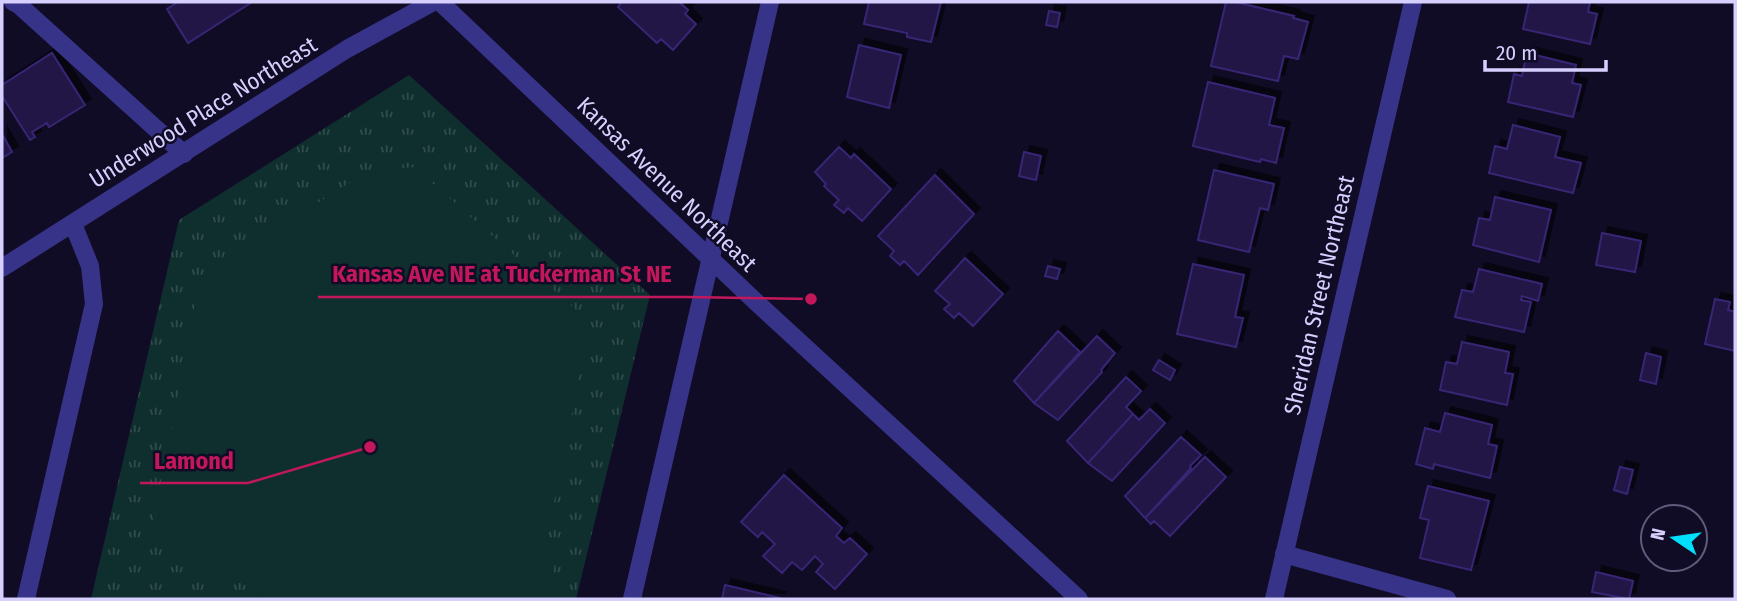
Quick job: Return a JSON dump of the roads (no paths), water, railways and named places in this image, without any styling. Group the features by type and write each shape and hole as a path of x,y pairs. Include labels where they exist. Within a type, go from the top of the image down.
{"street":[{"path":"13,2 184,154"},
{"name":"Underwood Place Northeast","path":"2,268 347,49 433,2"},
{"name":"Kansas Avenue Northeast","path":"440,2 755,301 1079,599"},
{"path":"632,599 770,2"},
{"name":"Sheridan Street Northeast","path":"1274,599 1413,2"},
{"path":"26,599 93,304 90,266 72,224"},
{"path":"1284,554 1447,599"}],"place":[{"name":"Kansas Ave NE at Tuckerman St NE","path":"811,299"},
{"name":"Lamond","path":"370,447"}]}
